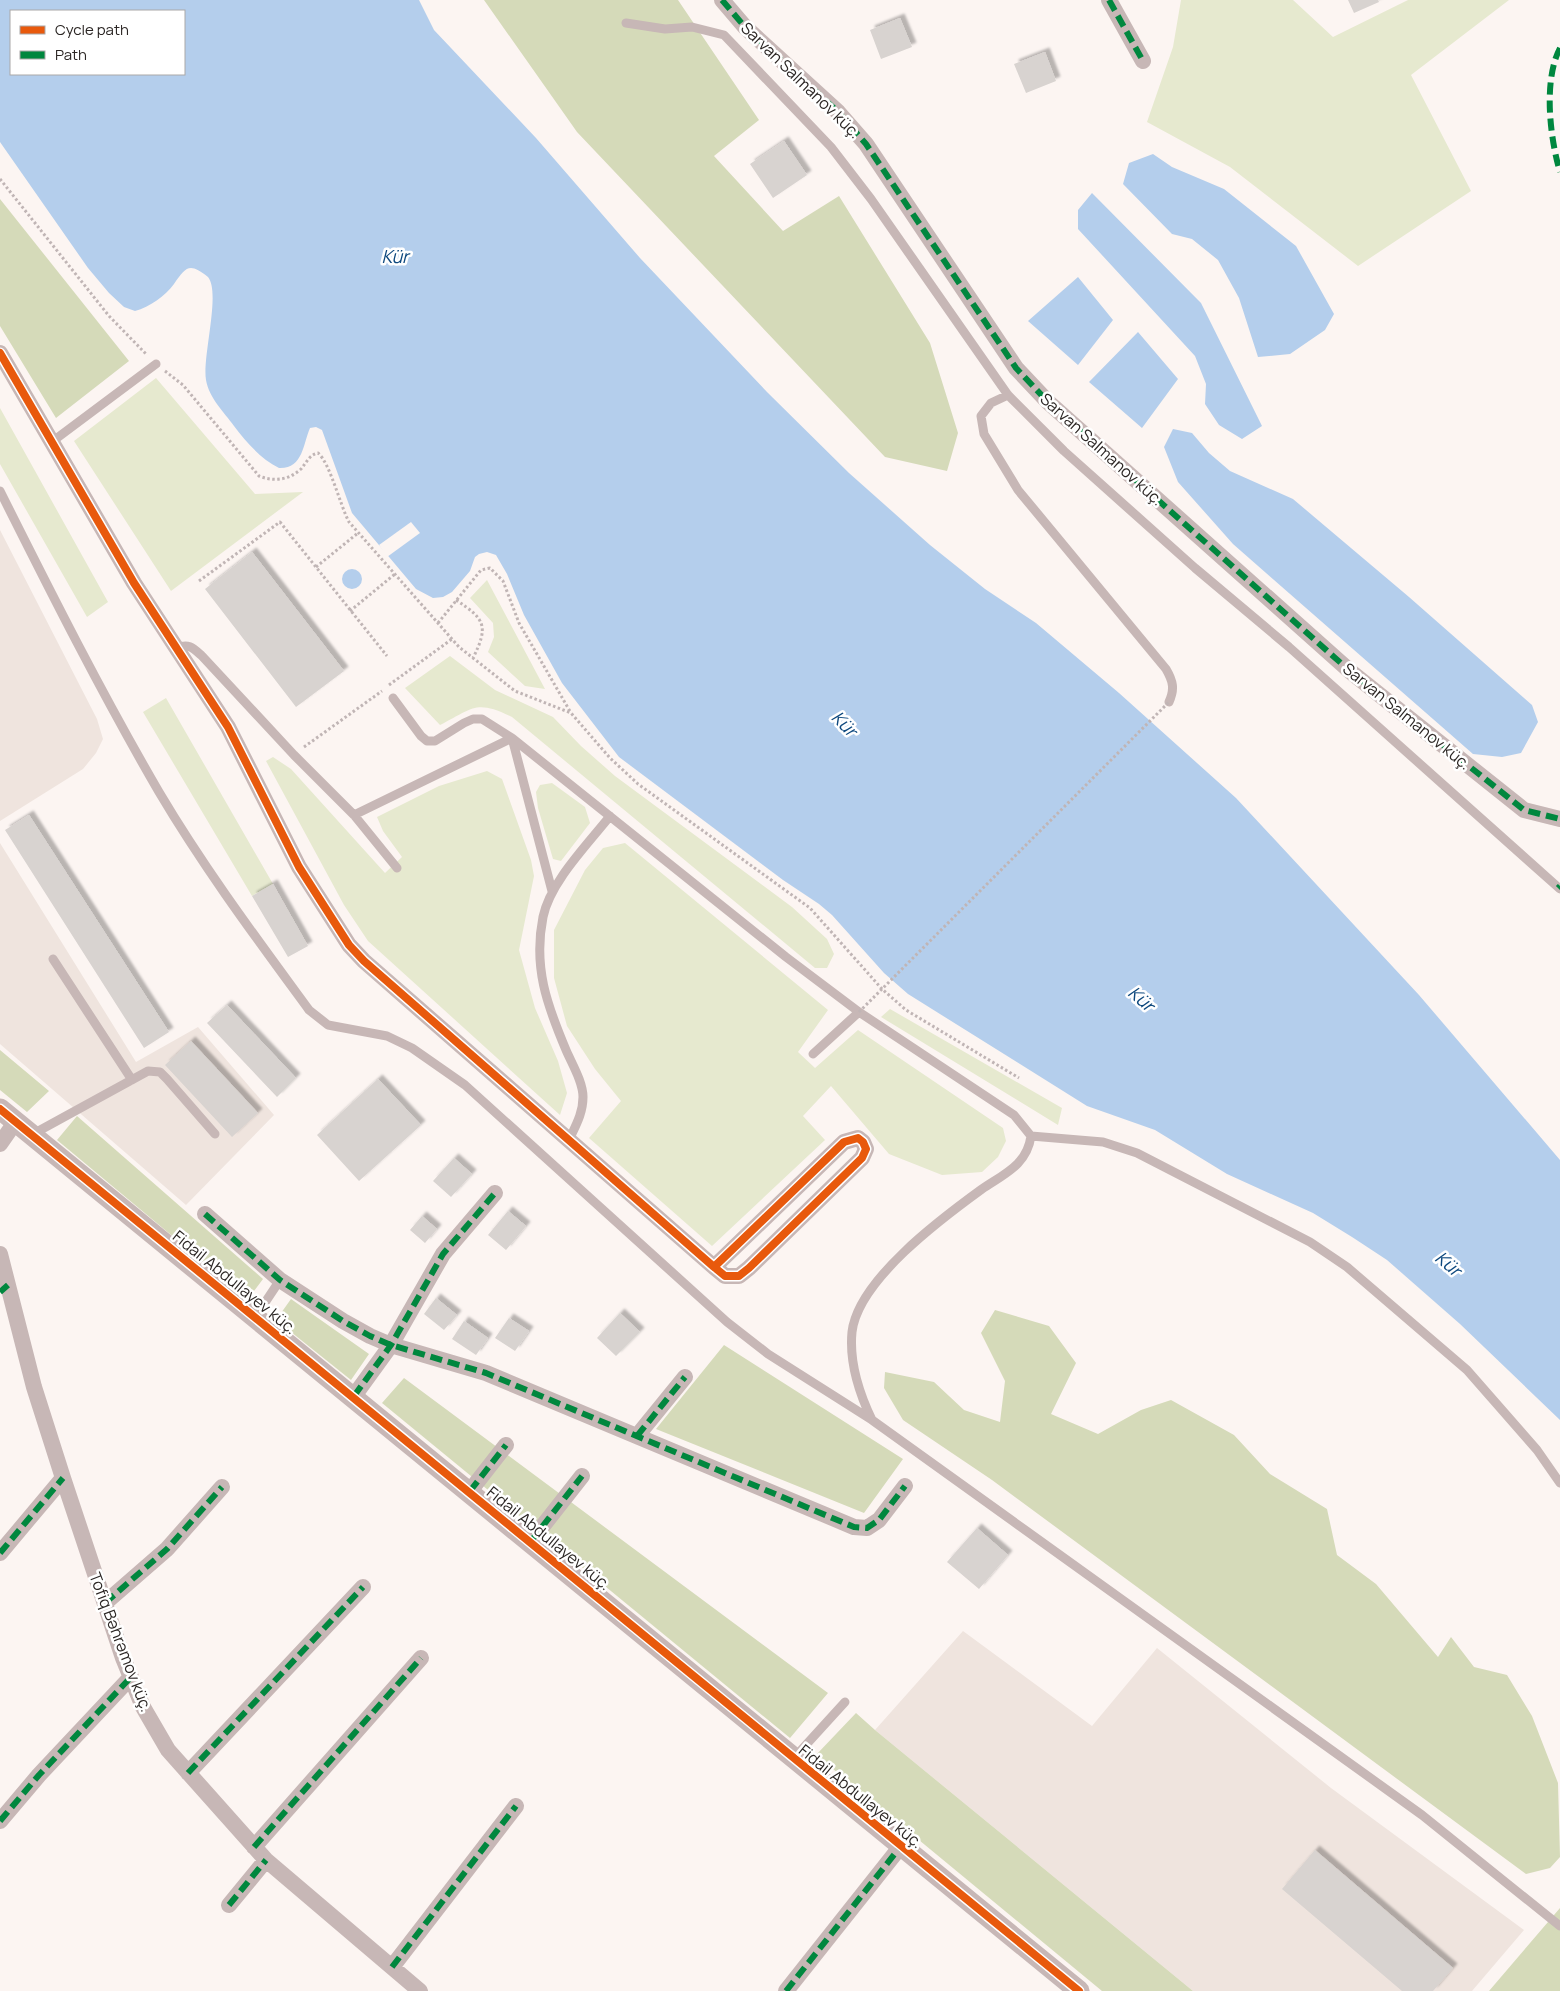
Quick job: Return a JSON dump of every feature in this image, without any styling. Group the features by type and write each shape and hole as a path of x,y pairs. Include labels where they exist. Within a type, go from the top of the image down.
{"street":[{"name":"Sarvan Salmanov küç.","path":"722,0 745,27 838,112 866,144 1016,368 1048,402 1352,672 1524,810 1560,819"},
{"path":"1109,0 1143,61"},
{"path":"0,353 53,441 134,584 228,727 299,866 349,945 364,961 714,1267 725,1276 739,1276 749,1268 862,1158 866,1149 863,1142 858,1138 844,1142 714,1267"},
{"path":"0,1144 8,1114"},
{"name":"Fidail Abdullayev küç.","path":"8,1114 1079,1991"},
{"path":"354,1396 391,1345 443,1254 495,1193"},
{"path":"205,1214 280,1280 343,1321 391,1345 486,1373 854,1527 867,1528 879,1520 904,1486"},
{"name":"Tofiq Bəhrəmov küç.","path":"0,1254 4,1288 34,1387 105,1603 143,1707 168,1750 266,1860 420,1991"},
{"path":"637,1436 685,1377"},
{"path":"470,1491 506,1445"},
{"path":"531,1541 582,1476"},
{"path":"0,1552 63,1478"},
{"path":"105,1603 167,1549 222,1488"},
{"path":"188,1773 362,1587"},
{"path":"254,1847 421,1658"},
{"path":"0,1821 131,1677"},
{"path":"392,1967 516,1806"},
{"path":"786,1991 901,1846"},
{"path":"229,1905 266,1860"}],"lane":[{"path":"626,23 665,29 692,27 724,35 831,147 871,199 1008,395 1064,451 1195,568 1289,646 1560,889"},
{"path":"53,441 156,364"},
{"path":"1008,395 991,403 982,416 984,434 1018,490 1166,669 1172,679 1173,693 1169,702"},
{"path":"0,491 82,653 159,792 213,878 309,1010 328,1025 387,1036 412,1048 465,1085 728,1322 768,1354 872,1420 1422,1815 1560,1926"},
{"path":"177,648 185,645 192,646 202,656 294,755 354,815 396,868"},
{"path":"393,698 421,736 427,741 435,741 473,719 488,721 512,738 786,958 859,1012 1014,1115 1031,1136 1103,1142 1137,1153 1310,1242 1347,1267 1466,1370 1537,1450 1560,1483"},
{"path":"354,815 512,738"},
{"path":"512,738 552,891"},
{"path":"569,1140 582,1115 584,1095 549,1009 542,986 540,956 543,917 552,891 610,816"},
{"path":"53,959 132,1080"},
{"path":"813,1054 859,1012"},
{"path":"32,1134 148,1071 160,1072 215,1134"},
{"path":"872,1420 861,1396 853,1359 852,1331 864,1300 882,1276 909,1246 948,1214 1018,1164 1029,1150 1031,1136"},
{"path":"256,1316 280,1280"},
{"path":"794,1758 844,1702"}],"path":[{"path":"0,179 110,316 156,364 183,385 259,476 269,480 291,476 301,468 310,456 318,453 324,460 341,507 358,532 452,639 514,691 571,713"},
{"path":"199,581 280,522 387,656"},
{"path":"316,567 358,532"},
{"path":"438,622 481,570 490,568 496,572 502,581 519,623 571,713 610,758 638,784 810,908 882,989 906,1010 1019,1078"},
{"path":"350,611 395,574"},
{"path":"456,600 475,612 483,627 483,638 473,658"},
{"path":"294,755 452,639"},
{"path":"859,1012 1169,702"}],"shaded area":[{"path":"0,530 97,719 103,739 96,753 83,769 0,821"},
{"path":"0,843 136,1062 198,1027 274,1115 186,1205 0,1044"},
{"path":"963,1631 1092,1726 1157,1648 1331,1788 1524,1930 1472,1991 1193,1991 875,1730"}],"green space":[{"path":"484,0 678,0 759,120 714,156 783,231 839,196 930,343 958,433 947,471 885,457 577,132"},
{"path":"1181,0 1293,0 1333,37 1408,0 1509,0 1411,75 1471,191 1358,266 1230,167 1147,122 1173,47"},
{"path":"0,199 129,361 56,418 0,326"},
{"path":"156,378 255,494 303,492 171,591 74,441"},
{"path":"0,408 108,602 87,617 0,464"},
{"path":"487,580 545,689 525,686 488,652 494,637 493,623 470,598"},
{"path":"450,656 495,690 553,717 581,746 615,776 792,907 827,939 834,954 827,968 815,968 512,717 500,711 482,707 468,710 440,725 405,688"},
{"path":"166,698 273,884 252,896 143,712"},
{"path":"273,757 291,769 385,873 402,857 383,831 377,817 439,786 487,771 502,779 531,860 534,876 519,950 535,1008 558,1061 567,1093 560,1115 368,941 344,905 266,761"},
{"path":"552,783 585,807 590,823 561,861 553,859 538,808 536,792 540,785"},
{"path":"625,843 828,1010 798,1052 815,1068 858,1030 1003,1128 1006,1141 998,1157 982,1172 942,1175 889,1154 831,1086 803,1116 825,1140 712,1246 589,1138 621,1101 595,1069 567,1026 554,978 554,930 585,870 603,848"},
{"path":"890,1009 1062,1108 1058,1125 881,1017"},
{"path":"0,1050 49,1091 27,1112 0,1090"},
{"path":"77,1116 263,1279 248,1299 57,1140"},
{"path":"291,1299 369,1354 351,1380 276,1320"},
{"path":"995,1310 1049,1326 1076,1363 1051,1414 1098,1434 1141,1410 1171,1400 1234,1435 1270,1474 1327,1509 1337,1555 1376,1584 1438,1657 1451,1637 1474,1667 1507,1675 1532,1716 1558,1783 1560,1857 1550,1868 1526,1874 992,1480 903,1420 884,1388 885,1372 934,1382 964,1410 1000,1422 1005,1381 981,1333"},
{"path":"724,1345 903,1459 864,1513 656,1429"},
{"path":"404,1378 828,1693 790,1738 382,1403"},
{"path":"856,1713 1193,1991 1102,1991 816,1755"},
{"path":"1560,1908 1560,1991 1489,1991"}],"water":[{"name":"Kür","path":"0,0 419,0 434,30 536,138 640,258 767,392 849,473 930,545 985,589 1036,623 1119,693 1236,798 1419,995 1560,1160 1560,1420 1460,1324 1387,1260 1352,1237 1313,1213 1227,1174 1155,1130 1087,1106 908,994 884,973 832,915 819,904 783,880 619,757 562,683 524,615 507,574 496,555 487,552 475,557 470,571 452,592 443,597 433,598 416,589 352,513 322,430 316,427 310,428 298,460 287,467 279,468 254,450 217,404 210,393 206,380 206,356 213,297 208,277 202,272 188,268 166,293 152,304 135,311 124,307 109,293 88,268 0,142"},
{"path":"1153,154 1172,167 1224,189 1296,246 1334,314 1325,330 1290,354 1258,357 1239,298 1218,260 1192,239 1172,234 1123,184 1129,163"},
{"path":"1092,193 1201,303 1262,426 1242,439 1219,425 1205,404 1206,384 1195,356 1078,229 1078,210"},
{"path":"1078,277 1113,320 1078,365 1028,321"},
{"path":"1138,332 1178,379 1142,428 1089,382"},
{"path":"1173,429 1192,433 1209,453 1230,471 1293,499 1409,597 1532,705 1538,722 1521,753 1502,757 1473,754 1233,544 1178,482 1164,447"},
{"path":"348,569 356,569 362,575 362,583 356,589 348,589 342,583 342,575"}],"pier":[{"path":"411,522 420,533 387,557 379,545"}],"building":[{"path":"1348,0 1378,0 1379,2 1354,13"},
{"path":"900,18 912,47 881,59 870,30"},
{"path":"1045,52 1056,81 1026,93 1014,64"},
{"path":"784,141 807,175 773,198 750,164"},
{"path":"252,552 344,671 296,707 205,589"},
{"path":"29,815 169,1032 144,1048 5,830"},
{"path":"273,884 308,946 288,957 252,896"},
{"path":"227,1005 296,1078 277,1097 207,1023"},
{"path":"191,1041 258,1113 232,1137 165,1065"},
{"path":"378,1079 421,1125 359,1181 317,1135"},
{"path":"454,1158 472,1174 451,1197 433,1181"},
{"path":"508,1211 526,1226 506,1250 488,1235"},
{"path":"422,1216 437,1229 425,1243 410,1230"},
{"path":"436,1298 457,1315 444,1330 424,1314"},
{"path":"620,1313 640,1332 616,1356 597,1338"},
{"path":"509,1318 529,1331 515,1351 495,1338"},
{"path":"464,1321 488,1338 476,1355 452,1339"},
{"path":"977,1528 1008,1555 979,1589 947,1562"},
{"path":"1315,1850 1453,1968 1433,1991 1402,1991 1282,1889"}],"marked path":[{"path":"722,0 745,27 838,112 866,144 1016,368 1048,402 1351,672 1524,810 1560,819"},
{"path":"1109,0 1143,61"},
{"path":"1560,48 1551,77 1550,93 1553,143 1560,172"},
{"path":"354,1396 391,1345 443,1254 495,1193"},
{"path":"205,1214 280,1280 343,1321 370,1336 391,1345 486,1373 854,1527 867,1528 879,1520 905,1486"},
{"path":"0,1292 8,1285"},
{"path":"637,1436 685,1377"},
{"path":"470,1491 506,1445"},
{"path":"531,1541 582,1476"},
{"path":"0,1553 63,1478"},
{"path":"105,1603 167,1549 222,1487"},
{"path":"188,1773 363,1587"},
{"path":"254,1847 421,1658"},
{"path":"0,1821 39,1775 131,1677"},
{"path":"392,1967 516,1806"},
{"path":"786,1991 901,1846"},
{"path":"229,1905 266,1860"}],"cycle path":[{"path":"0,353 134,583 228,727 299,867 349,945 364,961 714,1267 725,1276 739,1276 749,1268 862,1158 866,1149 863,1142 858,1138 844,1142 714,1267"},
{"path":"0,1109 1079,1991"}]}
